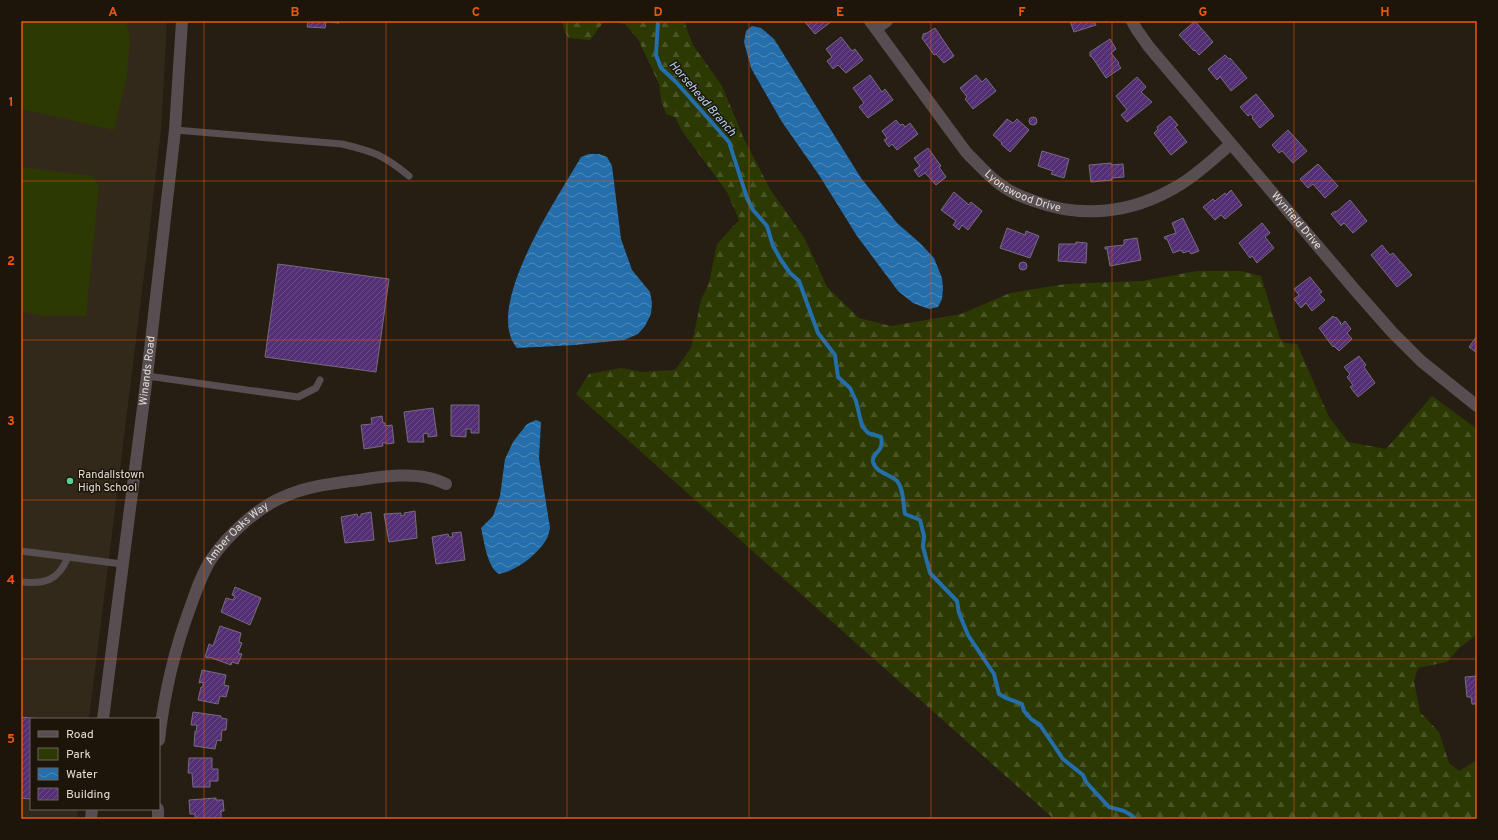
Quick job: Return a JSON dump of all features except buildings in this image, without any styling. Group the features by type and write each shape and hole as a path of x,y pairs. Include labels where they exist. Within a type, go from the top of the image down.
{"street":[{"name":"Winands Road","path":"103,718 147,376 175,130 182,21"},
{"path":"873,25 887,21"},
{"name":"Wynfield Drive","path":"1132,21 1149,47 1392,332 1421,361 1477,406"},
{"name":"Lyonswood Drive","path":"873,25 966,152 983,170 1001,186 1044,205 1067,210 1091,212 1114,211 1136,205 1158,197 1178,186 1231,144"},
{"name":"Amber Oaks Way","path":"160,733 166,692 172,665 181,632 199,582 212,558 226,540 241,525 262,509 282,497 304,489 396,475 412,475 430,478 446,484"}],"lane":[{"path":"175,130 342,144 381,155 409,176"},
{"path":"147,376 298,397 316,388 320,380"},
{"path":"21,551 122,564"},
{"path":"21,582 40,583 56,576 65,565 68,557"}],"shaded area":[{"name":"Randallstown High School","path":"21,21 167,21 161,130 89,718 30,718 30,810 78,810 77,819 21,819"}],"green space":[{"path":"21,21 126,21 130,38 127,75 114,130 21,109"},
{"path":"561,21 607,21 602,24 590,40 568,38"},
{"path":"612,21 684,21 693,45 722,86 744,139 770,189 805,239 827,287 859,318 891,326 961,314 1010,293 1065,284 1142,281 1197,271 1241,271 1261,276 1280,339 1285,343 1297,344 1329,417 1348,442 1386,449 1432,396 1477,429 1477,635 1460,647 1447,662 1418,668 1414,681 1420,712 1439,732 1449,763 1459,771 1477,760 1477,819 1054,819 576,394 589,374 621,368 642,372 675,370 691,348 701,300 709,283 717,244 739,220 727,192 682,131 675,117 666,114 661,100 659,84 638,39 625,24"},
{"path":"21,167 92,176 99,186 86,316 41,316 21,311"}],"water":[{"path":"752,26 761,28 774,39 861,178 897,223 920,243 934,258 942,278 943,289 942,299 938,307 929,309 913,303 898,291 857,236 819,175 782,122 751,68 744,42 746,31"},
{"path":"589,154 599,154 607,157 612,166 621,239 632,270 650,292 652,303 651,314 645,326 638,334 624,340 575,345 517,348 509,330 509,306 516,280 542,224 557,198 581,157"},
{"path":"536,420 541,422 539,458 550,528 546,540 532,557 512,570 499,574 495,571 489,560 481,528 493,516 500,496 505,459 513,442 527,424"}],"waterway":[{"name":"Horsehead Branch","path":"658,21 656,55 661,68 676,82 729,142 747,198 753,210 767,226 773,246 781,260 790,273 799,281 818,333 835,355 838,377 850,388 856,401 862,426 868,433 881,437 881,446 874,456 873,462 877,469 897,481 899,484 905,514 920,520 924,536 923,547 930,573 957,601 959,613 968,635 994,674 999,694 1022,704 1024,711 1031,719 1040,725 1063,759 1083,775 1086,782 1109,807 1124,811 1135,819"}],"place":[{"name":"Randallstown High School","path":"70,481"}]}
